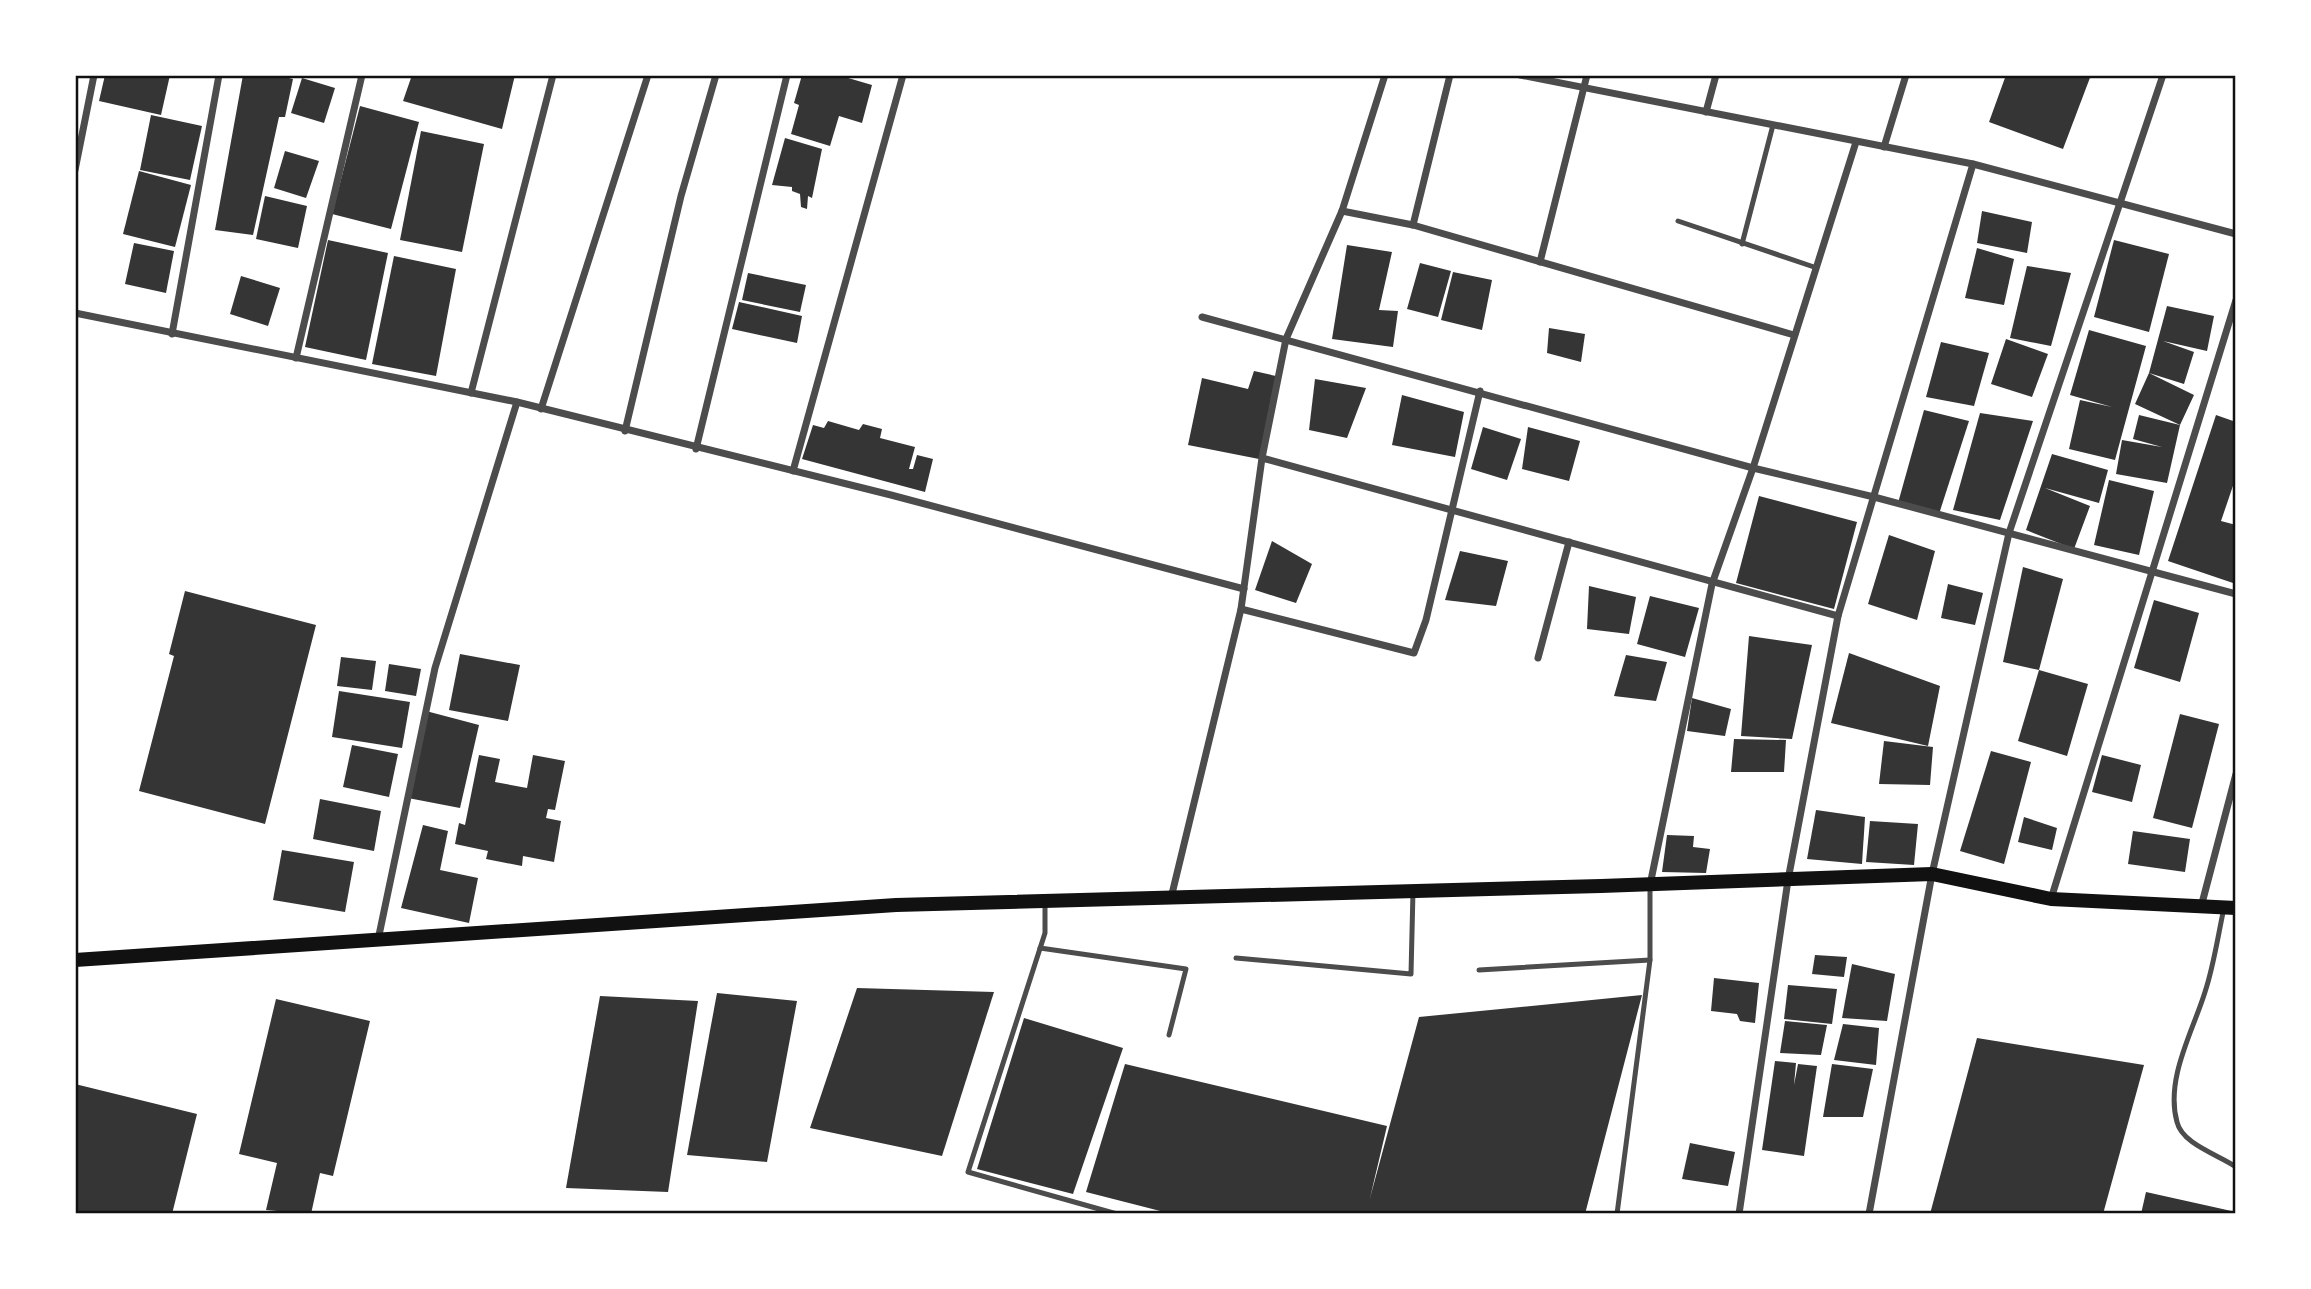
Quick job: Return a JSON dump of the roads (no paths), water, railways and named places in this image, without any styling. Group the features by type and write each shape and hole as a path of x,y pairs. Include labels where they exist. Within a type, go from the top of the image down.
{"main road":[{"path":"75,960 896,905 1650,885 1932,874 2051,899 2230,908"}],"street":[{"path":"75,170 93,75"},
{"path":"172,334 219,75"},
{"path":"296,358 362,75"},
{"path":"471,393 553,75"},
{"path":"541,409 648,75"},
{"path":"625,431 681,196 716,75"},
{"path":"696,449 788,75"},
{"path":"793,471 903,75"},
{"path":"1171,898 1241,609 1262,458 1286,339 1342,211 1385,75"},
{"path":"1413,225 1450,75"},
{"path":"1520,75 1973,164 2236,234"},
{"path":"1541,262 1587,75"},
{"path":"1706,112 1716,75"},
{"path":"1884,147 1906,75"},
{"path":"1869,1214 1932,874 2009,533 2163,75"},
{"path":"1650,885 1712,584 1753,468 1814,267 1856,142"},
{"path":"1739,1214 1788,880 1838,616 1973,164"},
{"path":"1342,211 1413,225 1794,335"},
{"path":"2051,899 2150,571 2236,300"},
{"path":"75,313 517,402 1244,589"},
{"path":"1202,317 1480,391 1753,468 1874,497 2236,594"},
{"path":"1241,609 1414,653 1426,620 1480,391"},
{"path":"378,940 435,668 517,402"},
{"path":"1262,458 1712,584 1838,616"},
{"path":"1538,658 1569,542"},
{"path":"2201,907 2236,774"}],"lane":[{"path":"1742,244 1773,125"},
{"path":"1678,221 1814,267"},
{"path":"1617,1214 1650,960 1650,885"},
{"path":"1236,958 1410,974 1413,891"},
{"path":"1045,901 1045,933 968,1171 1117,1214"},
{"path":"2230,908 2206,992 2184,1047 2176,1083 2177,1123 2186,1136 2236,1167"},
{"path":"1040,948 1186,969 1169,1035"},
{"path":"1479,970 1650,960"}]}
